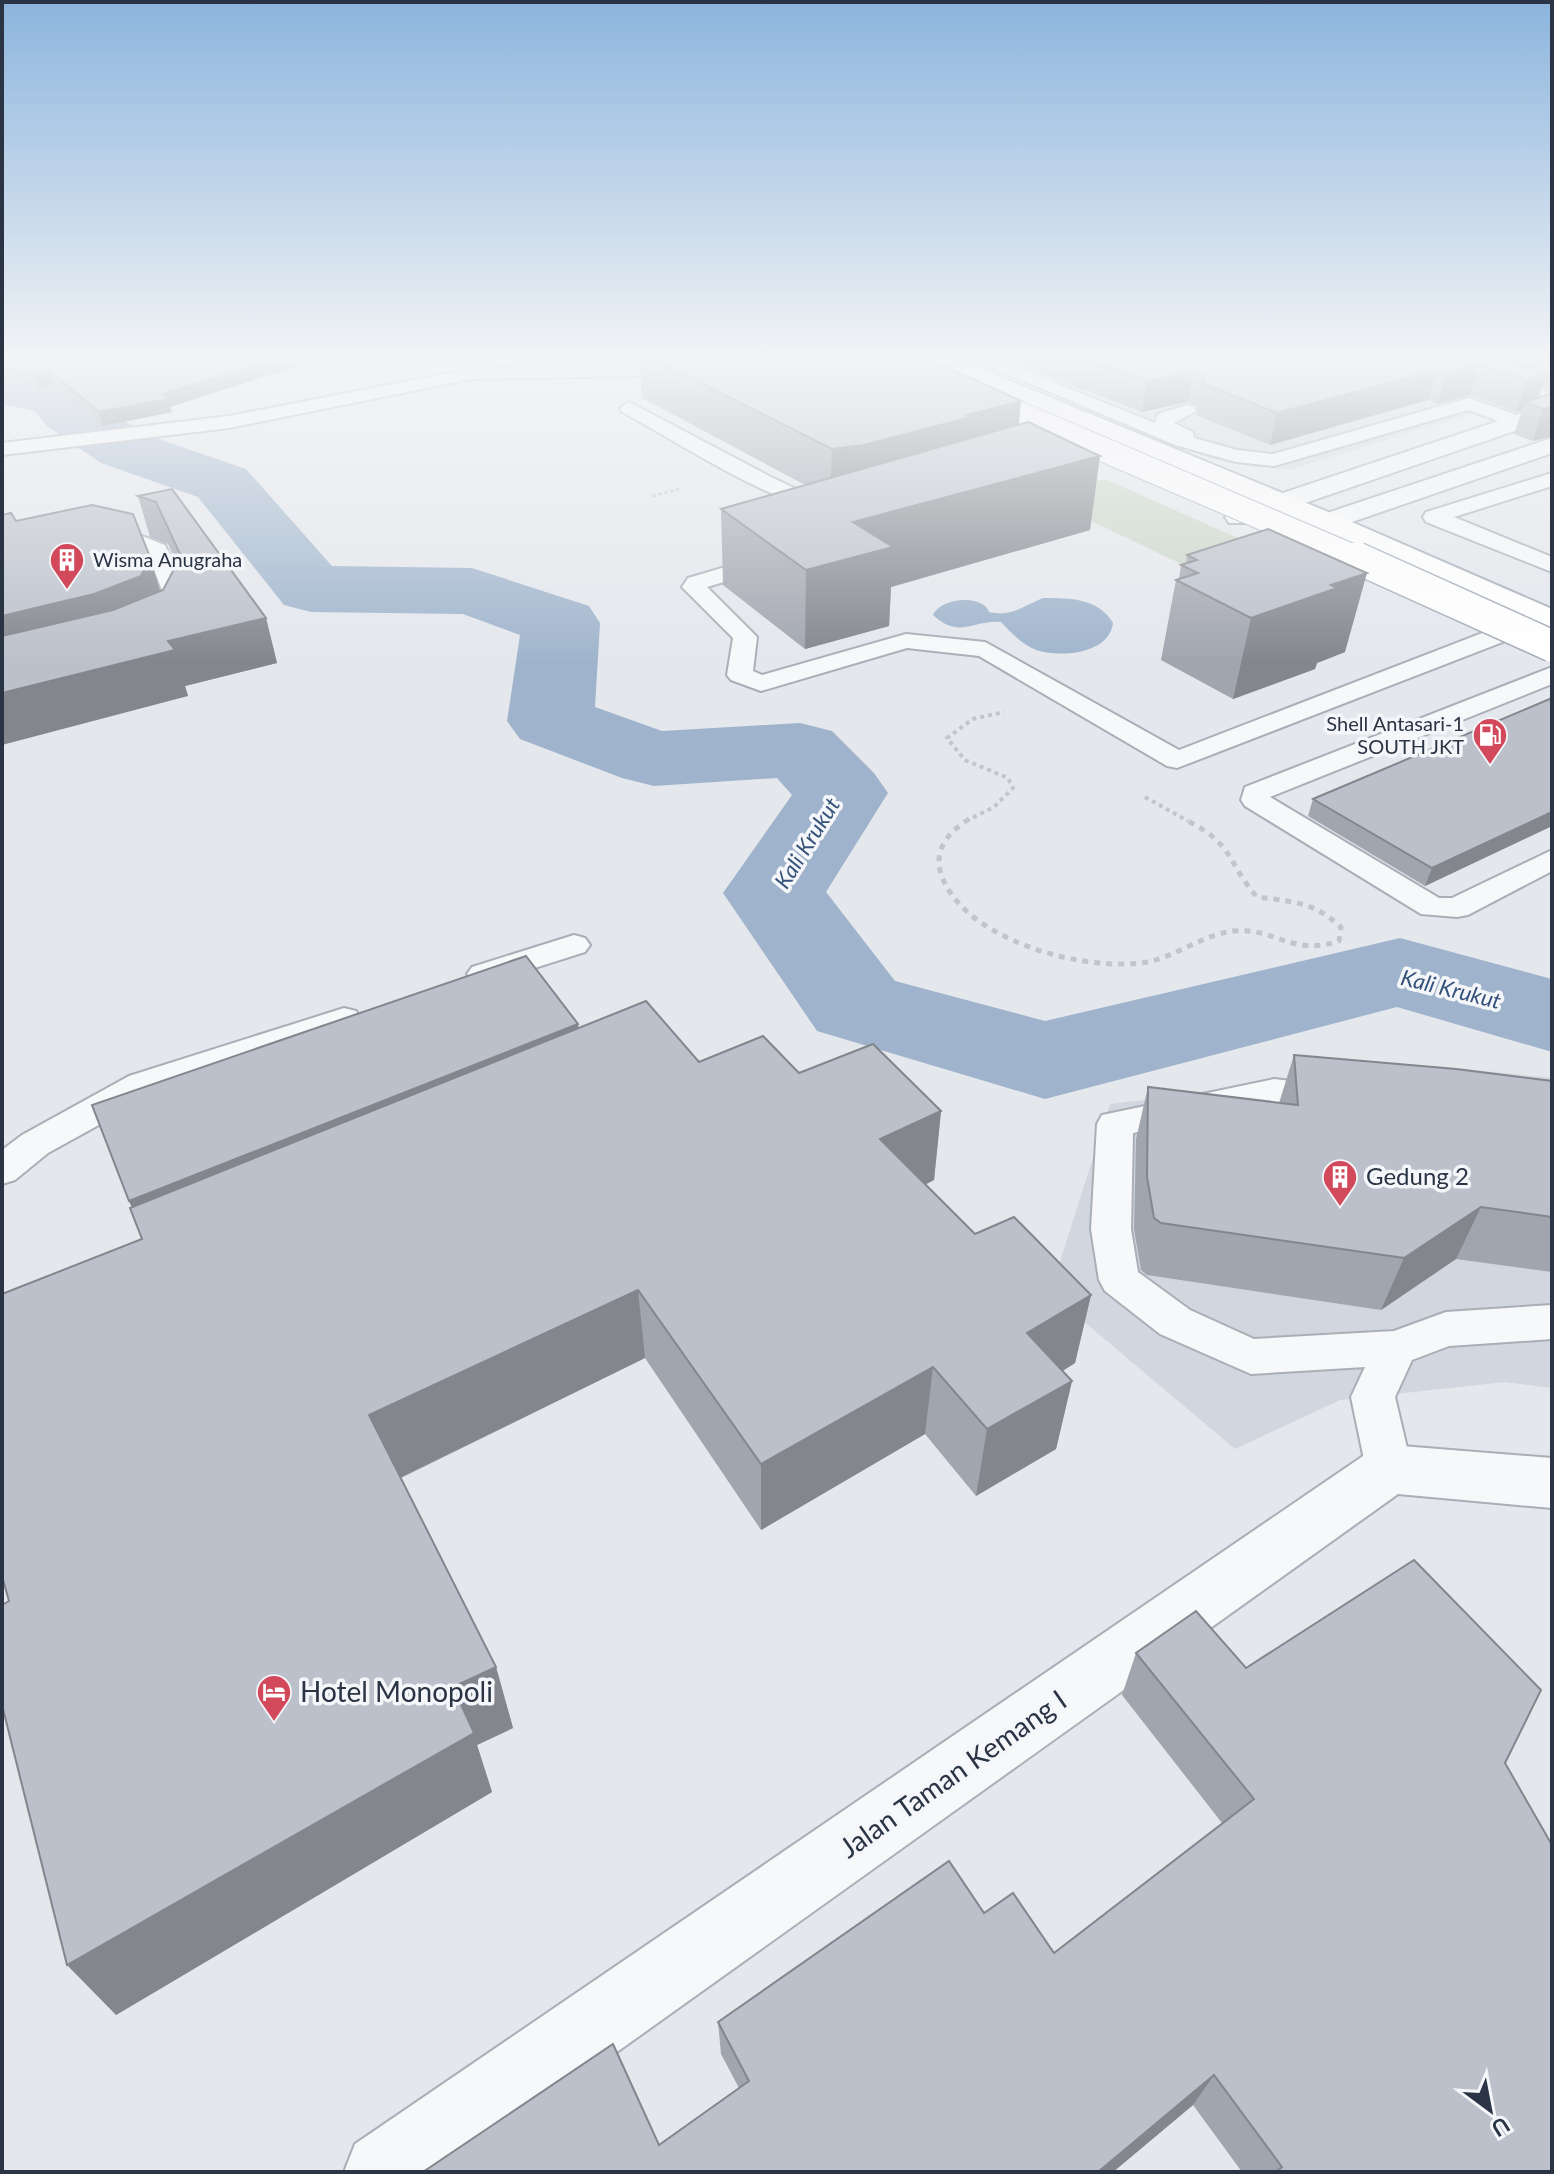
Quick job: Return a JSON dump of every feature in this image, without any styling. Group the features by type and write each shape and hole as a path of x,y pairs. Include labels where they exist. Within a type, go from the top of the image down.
{"main road":[{"path":"1091,460 1238,517 1552,660"},
{"path":"1119,460 1289,528 1552,646"},
{"path":"1162,460 1552,630"},
{"path":"1182,460 1552,620"}],"street":[{"path":"1238,517 1407,460"},
{"path":"1283,537 1506,460"},
{"path":"1389,1469 1552,1483"},
{"name":"Jalan Taman Kemang I","path":"383,2172 1389,1469"}],"lane":[{"path":"729,460 808,502 829,508 850,507"},
{"path":"1496,464 1546,480"},
{"path":"1546,480 1434,517 1552,565"},
{"path":"2,551 85,533 133,538 157,550 178,601 166,627 154,632"},
{"path":"785,556 696,583 694,587 745,637 740,675 749,681 761,683 906,641 985,649 1177,760 1499,635"},
{"path":"1552,675 1255,793 1255,800 1432,907 1457,908 1552,859"},
{"path":"455,984 574,945"},
{"path":"2,1170 35,1144 142,1085 381,1008"},
{"path":"1367,1099 1274,1091 1115,1124 1111,1229 1119,1280 1175,1322 1251,1357 1396,1348 1446,1329 1552,1322"},
{"path":"1389,1469 1373,1397 1396,1348"}],"path":[{"path":"1019,713 978,715 959,724 947,738 954,753 967,764 1008,778 1013,788 1008,798 962,821 944,840 939,868 952,894 979,921 1006,938 1038,951 1089,962 1140,963 1173,956 1215,933 1240,930 1293,947 1320,950 1339,941 1341,927 1320,907 1300,899 1257,897 1245,884 1240,864 1222,842 1197,825 1163,810 1146,798 1141,789"}],"shaded area":[{"path":"1219,460 1320,460 1292,469"},
{"path":"1435,1066 1552,1078 1552,1388 1505,1382 1340,1400 1235,1449 1050,1293 1110,1104"}],"green space":[{"path":"1105,479 1303,567 1238,591 1043,498"}],"water":[{"path":"1043,598 1073,599 1091,604 1113,623 1110,633 1093,647 1058,654 1026,645 1001,622 959,627 951,626 933,615 942,606 956,601 972,601 985,606 990,612 1002,613"}],"building":[{"path":"892,460 1083,460 853,522 893,547 806,570 721,509"},
{"path":"172,489 266,618 168,641 175,650 2,693 2,636 113,610 163,590 181,556 156,502 138,496"},
{"path":"92,505 133,514 150,557 141,576 94,594 2,616 2,515 11,513 16,521"},
{"path":"1268,529 1367,573 1331,585 1337,588 1251,618 1176,580 1198,573 1181,565 1197,560 1187,555"},
{"name":"Shell Antasari-1 SOUTH JKT","path":"1552,698 1552,812 1432,868 1313,799"},
{"path":"526,956 578,1024 129,1201 92,1105"},
{"path":"646,1001 699,1062 763,1036 799,1073 873,1044 941,1111 880,1139 975,1234 1014,1217 1091,1295 1027,1333 1072,1381 987,1429 933,1367 761,1464 638,1290 369,1415 496,1667 453,1687 474,1733 67,1965 2,1705 2,1605 9,1601 2,1576 2,1294 142,1239 130,1208"},
{"name":"Gedung 2","path":"1294,1055 1552,1081 1552,1217 1481,1207 1404,1258 1161,1223 1154,1218 1147,1177 1148,1087 1298,1105"},
{"path":"1414,1560 1541,1690 1505,1763 1552,1845 1552,2172 1276,2172 1282,2167 1214,2075 1098,2172 423,2172 613,2044 659,2145 749,2081 718,2022 949,1861 984,1913 1013,1893 1054,1953 1254,1799 1136,1653 1196,1611 1246,1668"}],"waterway":[{"name":"Kali Krukut","path":"157,460 222,483 311,589 472,591 561,623 551,721 654,759 800,750 841,793 774,893 856,1006 1045,1060 1400,972 1552,1016"}],"place":[{"name":"Wisma Anugraha","path":"67,591"},
{"name":"Shell Antasari-1 SOUTH JKT","path":"1490,766"},
{"name":"Gedung 2","path":"1340,1208"},
{"name":"Hotel Monopoli","path":"274,1723"}]}
